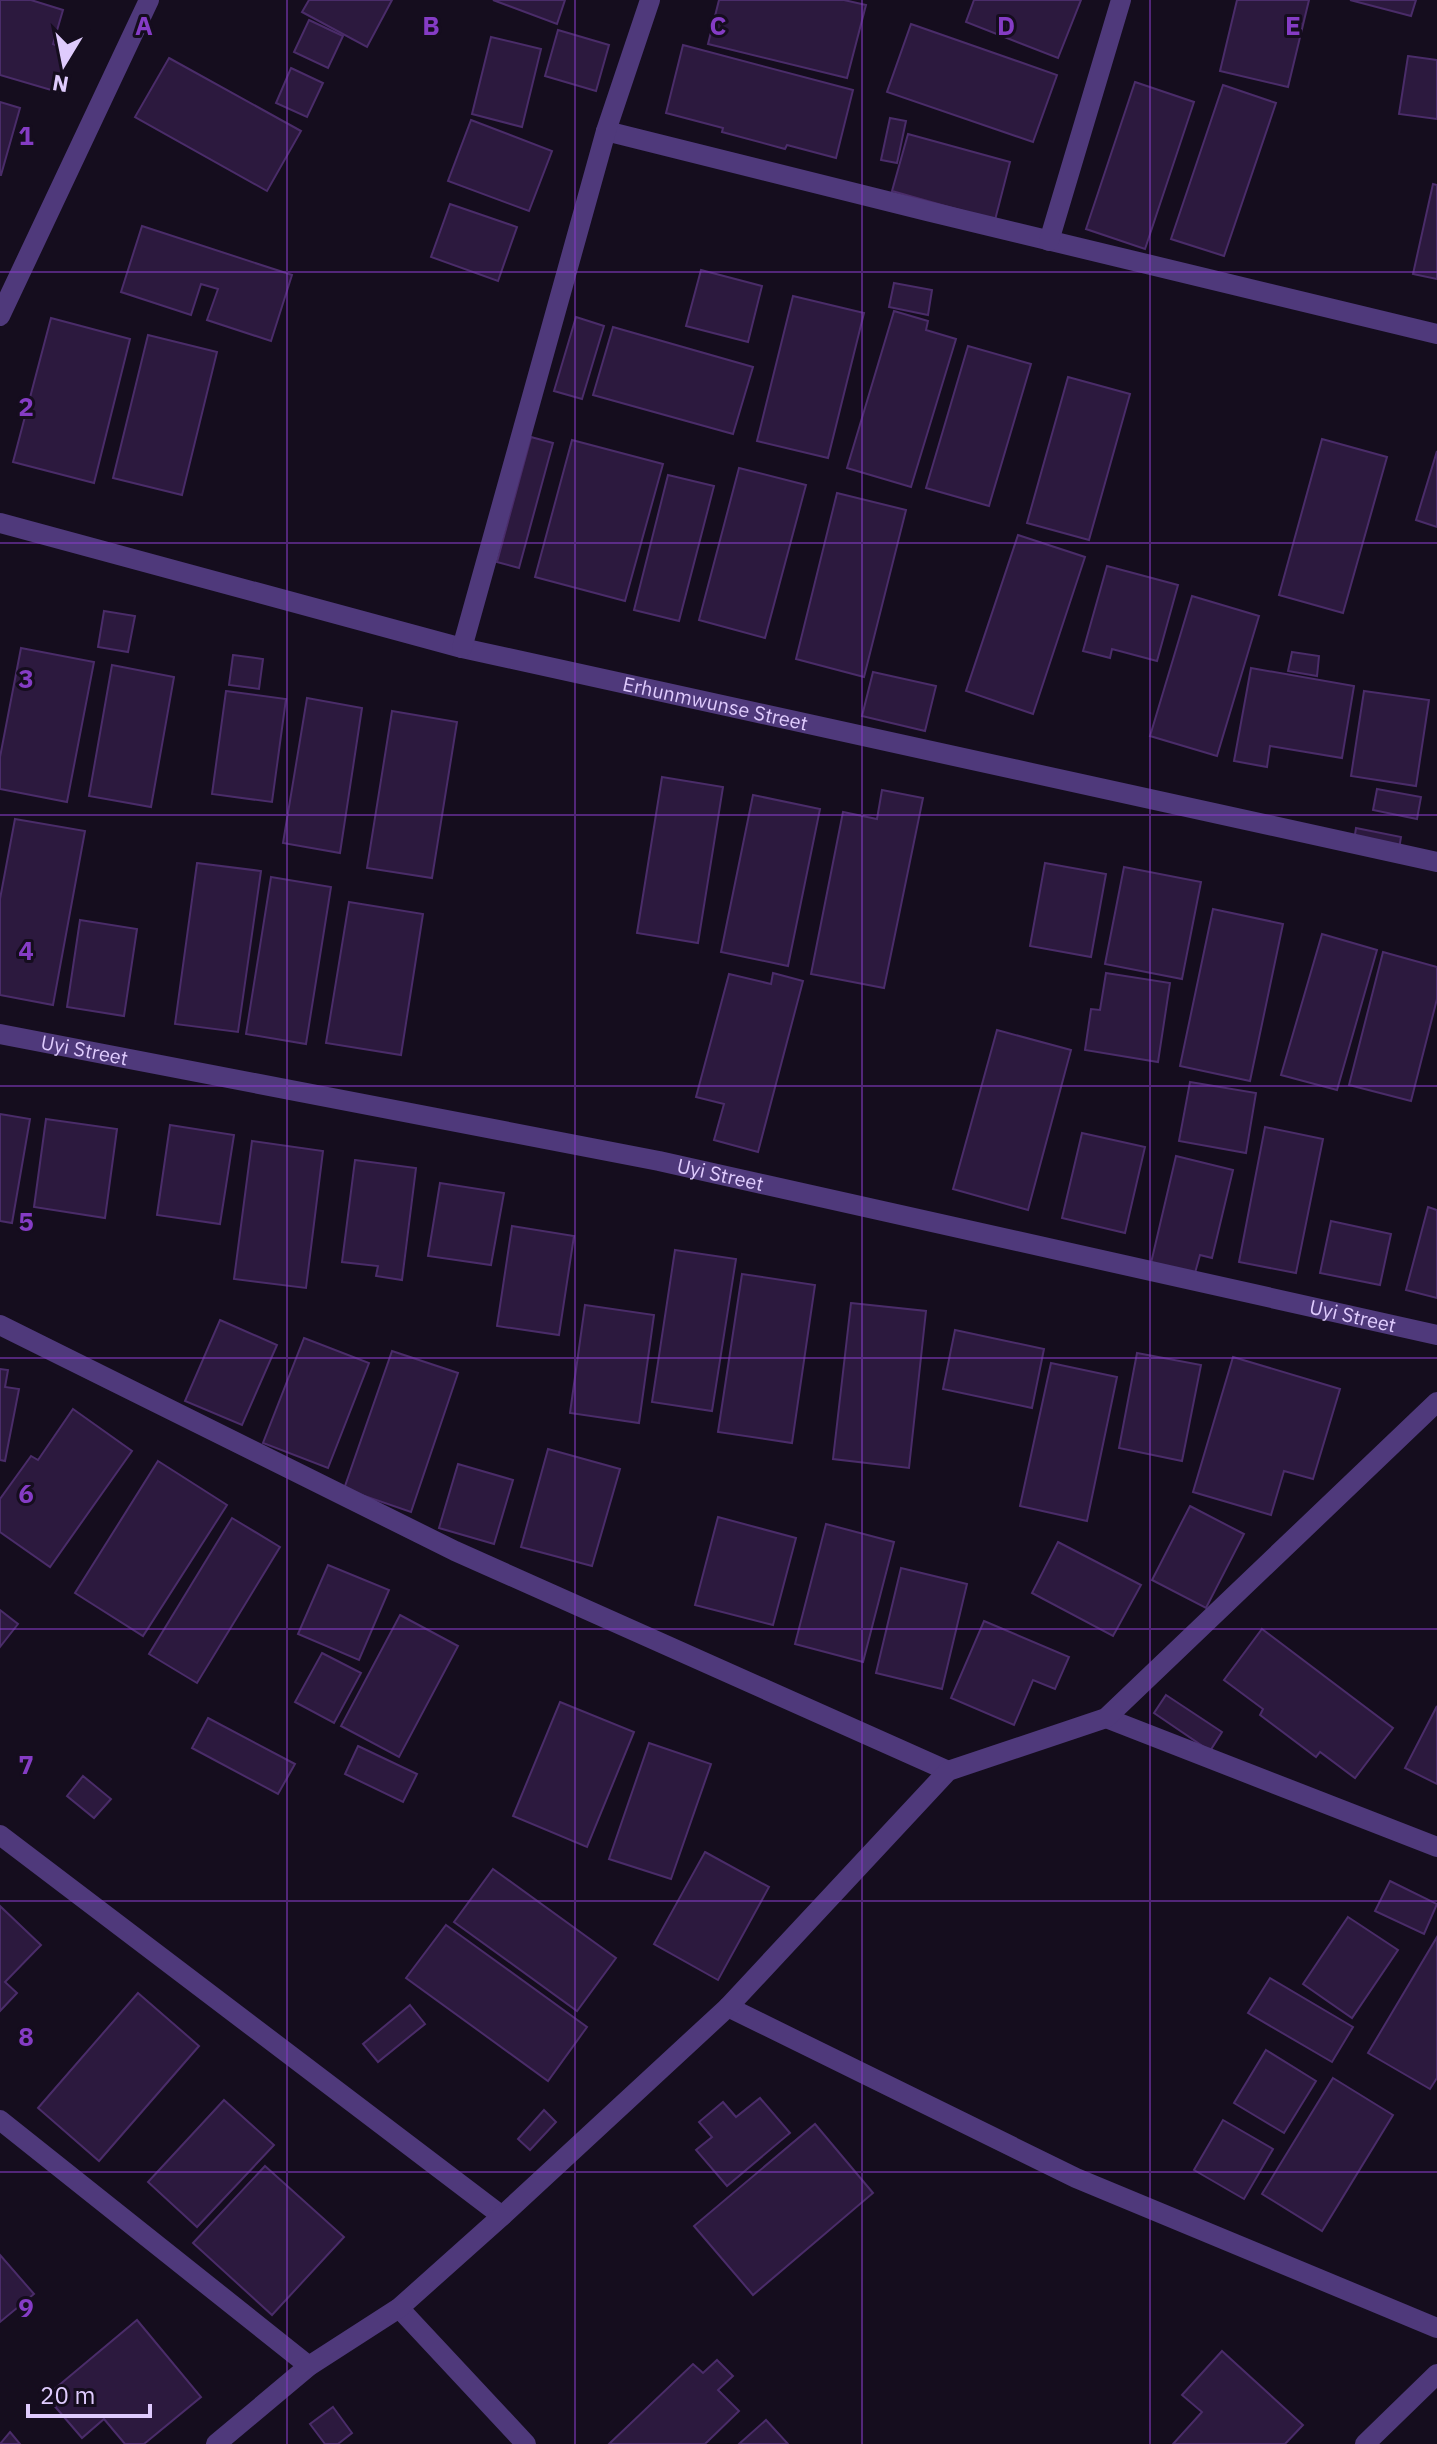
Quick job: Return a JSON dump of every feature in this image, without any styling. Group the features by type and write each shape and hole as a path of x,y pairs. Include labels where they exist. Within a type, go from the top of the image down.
{"street":[{"path":"0,316 149,0"},
{"path":"462,648 606,131 650,0"},
{"path":"1049,241 1121,0"},
{"path":"606,131 1437,334"},
{"name":"Erhunmwunse Street","path":"0,523 462,648 1437,862"},
{"name":"Uyi Street","path":"0,1034 659,1161 1437,1335"},
{"path":"0,1325 455,1551 948,1771"},
{"path":"216,2444 309,2366 399,2308 502,2216 728,2007 948,1771 1106,1718 1437,1402"},
{"path":"1106,1718 1437,1847"},
{"path":"0,1835 502,2216"},
{"path":"728,2007 1076,2178 1437,2328"},
{"path":"0,2120 309,2366"},
{"path":"399,2308 526,2444"},
{"path":"1365,2444 1437,2374"}],"building":[{"path":"0,0 31,0 63,10 53,44 70,50 58,92 0,75"},
{"path":"309,0 392,0 367,47 302,12"},
{"path":"493,0 565,0 557,24"},
{"path":"719,0 844,0 866,5 847,78 708,44"},
{"path":"974,0 1081,0 1058,58 966,22"},
{"path":"1237,0 1309,0 1288,87 1220,71"},
{"path":"1350,0 1416,0 1411,16"},
{"path":"309,20 343,36 328,68 294,52"},
{"path":"911,24 1057,75 1033,142 887,92"},
{"path":"558,30 609,45 596,91 545,76"},
{"path":"491,37 541,49 522,127 472,114"},
{"path":"683,45 853,90 836,158 787,145 785,149 666,113"},
{"path":"1408,56 1437,60 1437,119 1399,114"},
{"path":"169,58 301,131 267,191 135,117"},
{"path":"291,68 323,83 307,117 276,103"},
{"path":"1135,82 1194,102 1145,249 1086,229"},
{"path":"1223,85 1276,103 1224,256 1171,239"},
{"path":"0,102 20,108 1,175 0,175"},
{"path":"890,118 906,121 897,163 881,160"},
{"path":"471,120 552,151 529,211 448,181"},
{"path":"908,134 1010,162 995,220 892,191"},
{"path":"1433,184 1437,185 1437,279 1413,274"},
{"path":"450,204 517,227 498,281 431,257"},
{"path":"142,226 292,275 271,341 207,320 218,289 201,284 191,315 121,292"},
{"path":"701,270 762,286 748,342 686,326"},
{"path":"894,283 932,290 928,315 889,307"},
{"path":"793,296 864,313 828,458 757,441"},
{"path":"894,311 928,321 926,330 956,339 911,487 847,468"},
{"path":"576,317 604,326 582,399 554,391"},
{"path":"51,318 130,339 94,483 13,462"},
{"path":"613,327 753,367 733,434 593,395"},
{"path":"148,335 217,352 182,495 113,478"},
{"path":"968,346 1031,364 989,506 926,488"},
{"path":"1068,377 1130,394 1089,540 1027,523"},
{"path":"531,437 553,443 519,568 497,562"},
{"path":"1322,439 1387,457 1343,613 1279,595"},
{"path":"572,440 663,464 625,601 535,577"},
{"path":"1437,451 1437,527 1416,520"},
{"path":"739,468 806,485 765,638 699,620"},
{"path":"668,475 714,486 679,621 634,610"},
{"path":"837,493 906,510 864,677 796,659"},
{"path":"1018,535 1085,557 1033,714 966,691"},
{"path":"1107,566 1178,585 1157,661 1112,649 1110,658 1083,651"},
{"path":"1192,596 1259,616 1217,756 1150,736"},
{"path":"104,611 135,616 128,652 98,647"},
{"path":"21,648 94,662 67,802 0,789 0,757"},
{"path":"1292,652 1319,656 1317,676 1288,671"},
{"path":"233,655 263,659 259,689 229,685"},
{"path":"112,665 174,677 151,807 89,796"},
{"path":"1251,668 1354,686 1342,758 1270,746 1267,767 1234,761"},
{"path":"873,672 936,686 925,731 862,716"},
{"path":"226,691 286,699 272,802 212,794"},
{"path":"1364,691 1429,700 1416,786 1351,776"},
{"path":"307,698 362,708 340,853 283,843"},
{"path":"392,711 457,722 432,878 367,868"},
{"path":"662,777 723,787 698,943 637,933"},
{"path":"1377,789 1421,797 1417,819 1373,810"},
{"path":"882,790 923,798 884,988 811,974 843,812 877,819"},
{"path":"753,795 820,809 788,966 721,952"},
{"path":"15,819 85,831 53,1005 0,995 0,899"},
{"path":"1356,828 1401,837 1399,849 1354,841"},
{"path":"197,863 261,871 238,1032 175,1024"},
{"path":"1045,863 1106,874 1091,957 1030,946"},
{"path":"1124,867 1201,882 1182,979 1105,964"},
{"path":"271,877 331,887 306,1044 246,1034"},
{"path":"349,902 423,914 401,1055 326,1043"},
{"path":"1213,909 1283,924 1250,1081 1180,1066"},
{"path":"80,920 137,929 124,1016 67,1007"},
{"path":"1322,934 1377,950 1337,1090 1281,1075"},
{"path":"1383,952 1437,967 1437,999 1411,1101 1349,1085"},
{"path":"773,973 803,981 758,1152 714,1140 724,1104 696,1097 729,974 771,984"},
{"path":"1106,973 1170,983 1158,1062 1085,1050 1091,1009 1100,1010"},
{"path":"997,1030 1071,1050 1028,1210 953,1189"},
{"path":"1190,1082 1256,1093 1246,1153 1179,1141"},
{"path":"0,1114 30,1119 12,1223 0,1221"},
{"path":"46,1119 117,1129 105,1218 34,1207"},
{"path":"170,1125 234,1135 220,1224 157,1215"},
{"path":"1265,1127 1323,1139 1296,1273 1239,1262"},
{"path":"1082,1133 1145,1147 1125,1233 1062,1218"},
{"path":"252,1141 323,1151 306,1288 234,1279"},
{"path":"1176,1156 1233,1170 1212,1258 1200,1255 1195,1273 1151,1263"},
{"path":"355,1160 416,1168 402,1280 376,1276 378,1266 342,1262"},
{"path":"440,1183 504,1193 491,1265 428,1256"},
{"path":"1428,1207 1437,1210 1437,1298 1406,1290"},
{"path":"1331,1221 1391,1234 1380,1285 1320,1273"},
{"path":"512,1226 574,1236 559,1335 497,1326"},
{"path":"675,1250 736,1259 712,1411 652,1402"},
{"path":"742,1274 815,1285 792,1443 718,1432"},
{"path":"851,1303 926,1311 909,1468 833,1459"},
{"path":"585,1305 654,1315 639,1423 570,1413"},
{"path":"220,1320 277,1345 242,1425 185,1401"},
{"path":"955,1330 1044,1349 1032,1408 943,1389"},
{"path":"304,1338 369,1363 328,1468 263,1443"},
{"path":"392,1351 458,1373 411,1512 344,1489"},
{"path":"1137,1353 1201,1365 1182,1461 1119,1448"},
{"path":"1233,1357 1340,1389 1313,1479 1284,1471 1271,1515 1193,1492"},
{"path":"1051,1363 1117,1377 1087,1521 1020,1506"},
{"path":"0,1369 8,1370 5,1387 19,1389 5,1461 0,1460"},
{"path":"73,1409 132,1451 50,1567 0,1532 0,1499 31,1456 38,1460"},
{"path":"548,1449 620,1469 592,1566 521,1547"},
{"path":"158,1461 227,1505 143,1636 75,1593"},
{"path":"458,1464 513,1480 494,1544 439,1528"},
{"path":"1190,1506 1244,1534 1206,1608 1152,1580"},
{"path":"718,1517 796,1538 773,1625 695,1605"},
{"path":"232,1518 280,1547 197,1683 149,1654"},
{"path":"826,1524 894,1542 863,1662 795,1644"},
{"path":"1058,1542 1141,1585 1113,1636 1032,1593"},
{"path":"328,1565 389,1590 359,1660 298,1634"},
{"path":"901,1568 967,1584 942,1689 876,1673"},
{"path":"0,1610 18,1624 0,1647"},
{"path":"400,1615 458,1646 399,1757 341,1726"},
{"path":"984,1621 1069,1657 1055,1689 1033,1680 1014,1725 951,1698"},
{"path":"1262,1629 1393,1728 1355,1778 1320,1752 1316,1757 1260,1715 1263,1709 1224,1680"},
{"path":"322,1653 361,1673 334,1723 295,1702"},
{"path":"1166,1695 1222,1732 1210,1751 1154,1713"},
{"path":"560,1702 634,1732 587,1847 513,1816"},
{"path":"1437,1706 1437,1784 1405,1768"},
{"path":"208,1718 295,1764 278,1794 192,1748"},
{"path":"649,1743 711,1764 671,1879 609,1859"},
{"path":"358,1746 417,1774 403,1802 345,1774"},
{"path":"83,1776 111,1799 94,1818 67,1796"},
{"path":"705,1852 769,1887 718,1980 654,1944"},
{"path":"493,1869 616,1958 577,2011 454,1922"},
{"path":"1390,1881 1437,1904 1424,1934 1375,1911"},
{"path":"0,1906 41,1945 5,1982 17,1993 0,2011"},
{"path":"1348,1917 1398,1950 1352,2018 1303,1984"},
{"path":"446,1925 587,2027 548,2081 406,1978"},
{"path":"1437,1937 1437,2078 1430,2089 1368,2053"},
{"path":"1270,1978 1353,2027 1332,2062 1248,2013"},
{"path":"138,1993 199,2046 99,2161 38,2108"},
{"path":"410,2005 425,2024 378,2062 363,2044"},
{"path":"1266,2050 1316,2081 1284,2133 1234,2103"},
{"path":"1333,2078 1393,2115 1322,2231 1262,2194"},
{"path":"760,2098 790,2133 727,2186 696,2150 712,2137 699,2122 723,2102 736,2117"},
{"path":"224,2100 274,2145 197,2227 148,2182"},
{"path":"544,2110 556,2122 530,2150 518,2139"},
{"path":"1223,2120 1273,2149 1244,2199 1194,2170"},
{"path":"815,2124 873,2193 753,2295 694,2226"},
{"path":"265,2166 344,2237 272,2315 193,2243"},
{"path":"0,2255 34,2294 0,2322"},
{"path":"137,2320 201,2397 144,2444 125,2444 104,2419 82,2438 46,2396"},
{"path":"1222,2351 1303,2425 1285,2444 1173,2444 1202,2412 1182,2395"},
{"path":"717,2360 733,2376 718,2390 739,2411 705,2444 609,2444 693,2364 703,2373"},
{"path":"333,2407 352,2433 338,2444 325,2444 310,2424"},
{"path":"766,2420 788,2444 739,2444"},
{"path":"10,2432 20,2444 0,2444"}]}
